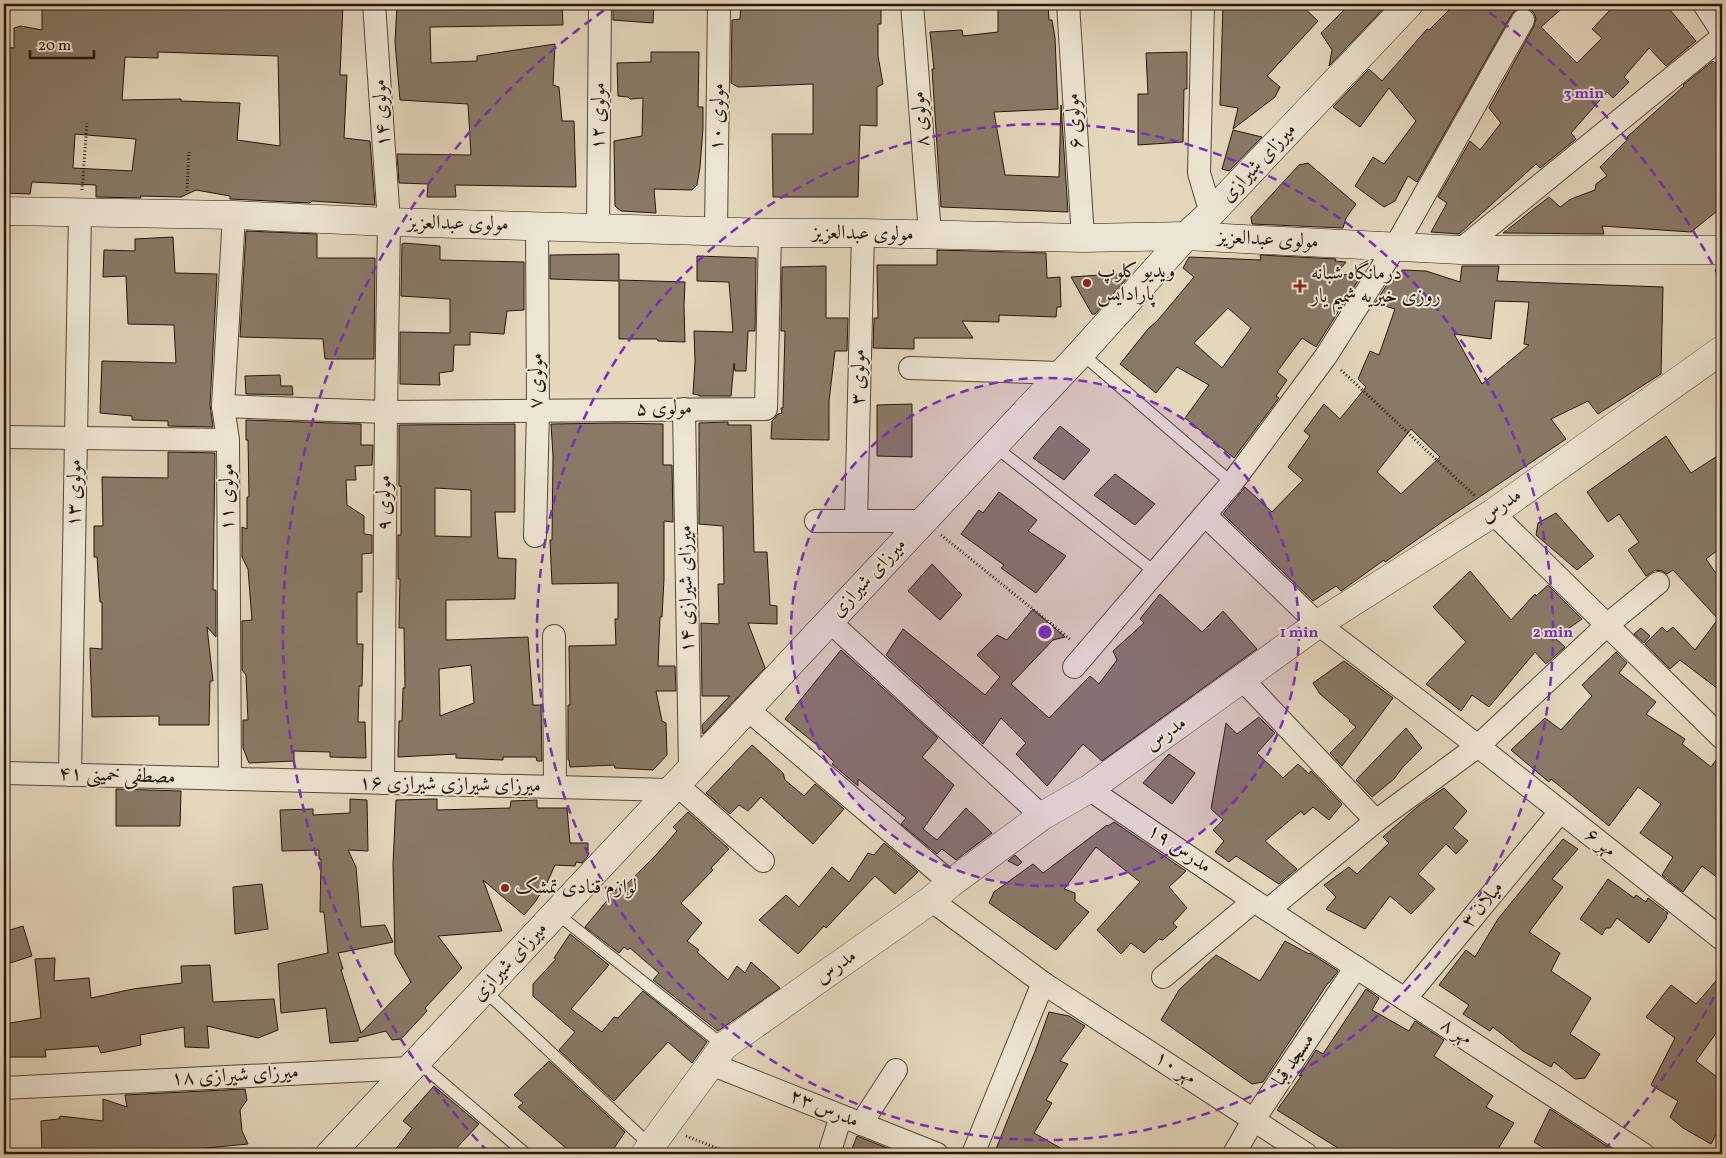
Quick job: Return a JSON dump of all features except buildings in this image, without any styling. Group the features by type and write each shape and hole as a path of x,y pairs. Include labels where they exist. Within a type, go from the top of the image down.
{"main road":[{"name":"میرزای شیرازی","path":"342,1150 414,1064 994,446 1186,236 1211,213 1409,4"},
{"name":"مولوی عبدالعزیز","path":"4,211 234,215 390,222 770,233 930,234 1083,238 1186,236 1460,250 1722,250"},
{"name":"مدرس","path":"654,1143 718,1055 1042,816 1089,788 1318,624 1493,513 1722,350"}],"street":[{"name":"مولوی ۱۴","path":"374,4 390,222"},
{"name":"مولوی ۱۲","path":"598,228 600,4"},
{"name":"مولوی ۱۰","path":"716,230 720,4"},
{"name":"مولوی ۸","path":"912,4 930,234"},
{"name":"مولوی ۶","path":"1068,4 1083,238"},
{"path":"1203,4 1199,173 1211,213"},
{"path":"1704,4 1722,32"},
{"path":"1080,659 1232,483 1326,356 1395,247 1523,20"},
{"path":"1460,250 1722,37"},
{"name":"مولوی ۱۳","path":"70,775 80,212"},
{"name":"مولوی ۱۱","path":"230,779 228,440 223,406 234,215"},
{"name":"مولوی ۹","path":"383,783 386,412 390,222"},
{"name":"مولوی ۷","path":"535,536 538,410 537,225"},
{"name":"مولوی ۵","path":"223,406 386,412 766,409 770,233"},
{"name":"مولوی ۳","path":"856,521 863,233"},
{"path":"910,368 1061,373"},
{"name":"میرزای شیرازی ۱۴","path":"679,781 684,409"},
{"path":"4,437 228,440"},
{"path":"1493,513 1722,738"},
{"name":"مهر ۶","path":"1205,515 1318,624 1478,746 1722,939"},
{"path":"816,521 923,521"},
{"path":"1163,977 1478,746 1607,626 1658,583"},
{"path":"829,621 1042,816"},
{"path":"554,636 555,787"},
{"path":"1242,680 1376,821"},
{"name":"مهر ۱۰","path":"747,709 849,796 941,892 1043,983 1306,1154"},
{"name":"مصطفی خمینی ۴۱","path":"4,773 230,779"},
{"name":"میرزای شیرازی شیرازی ۱۶","path":"230,779 555,787 679,781"},
{"path":"679,781 763,861"},
{"name":"مدرس ۱۹","path":"1089,788 1261,905"},
{"name":"میلان ۳","path":"1406,999 1560,812"},
{"name":"مهر ۸","path":"1261,905 1643,1154"},
{"name":"مسجد قبا","path":"1234,1154 1254,1120 1356,967"},
{"path":"973,1154 1043,983"},
{"name":"مدرس ۲۳","path":"718,1055 851,1120 937,1154"},
{"name":"میرزای شیرازی ۱۸","path":"4,1088 414,1064"},
{"path":"829,1154 851,1120 896,1070"}],"lane":[{"path":"1081,352 1232,483"},
{"path":"994,446 1155,572"},
{"path":"556,913 640,979 718,1055"},
{"path":"484,990 567,1068 654,1143"},
{"path":"414,1064 526,1154"}],"path":[{"path":"80,212 87,123"},
{"path":"186,214 189,152"},
{"path":"1326,356 1493,513"},
{"path":"923,521 1080,659"},
{"path":"654,1143 732,1154"}],"place":[{"name":"ویدیو کلوپ پارادایس","path":"1087,283"},
{"name":"درمانگاه شبانه روزی خیریه شمیم یار","path":"1300,286"},
{"name":"لوازم قنادی تمشک","path":"505,888"}]}
